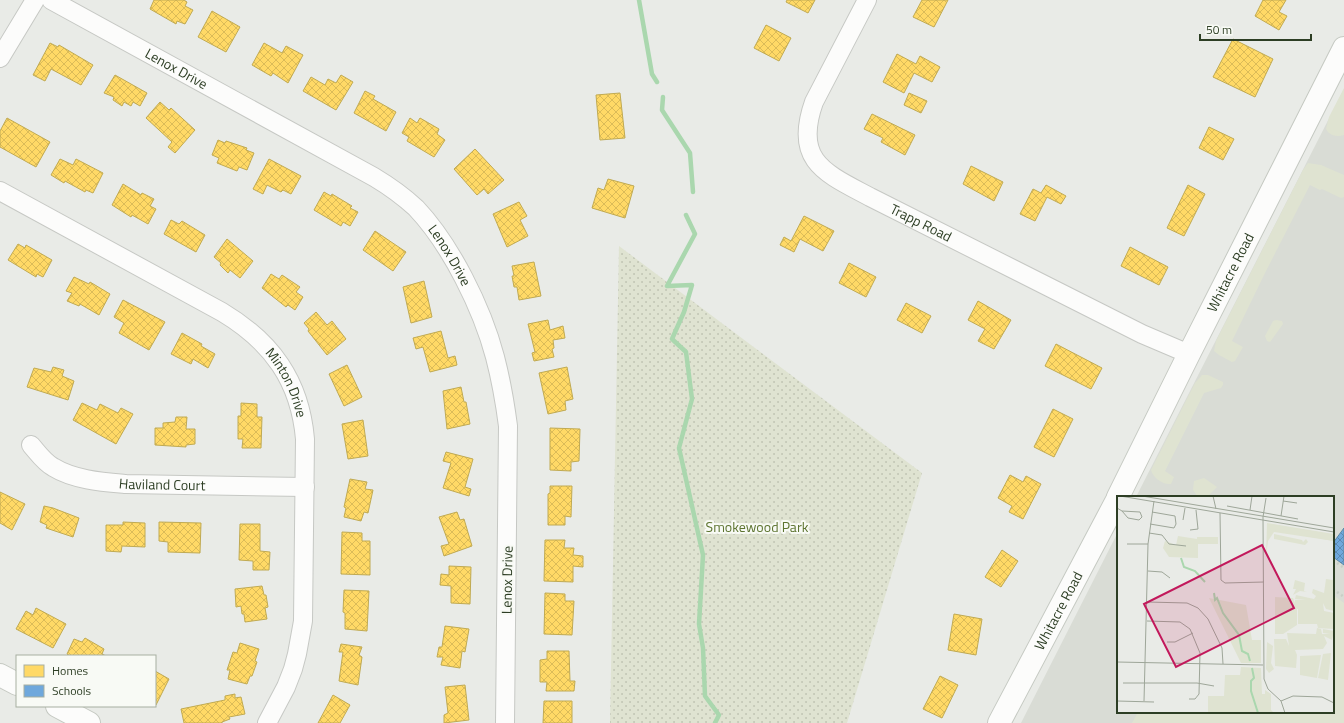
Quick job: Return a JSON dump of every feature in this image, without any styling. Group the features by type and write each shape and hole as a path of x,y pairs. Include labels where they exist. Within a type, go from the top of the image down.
{"street":[{"path":"0,58 35,0"},
{"name":"Lenox Drive","path":"51,0 374,177 395,190 415,207 433,227 448,249 467,284 484,323 503,390 508,426 506,723"},
{"name":"Trapp Road","path":"867,0 814,102 810,114 807,133 809,146 814,158 822,169 831,176 870,197 1128,327 1189,354"},
{"name":"Whitacre Road","path":"1118,496 1344,48"},
{"name":"Minton Drive","path":"0,191 240,323 268,348 291,383 300,406 304,424 305,439 303,621 293,670 286,687 267,723"},
{"name":"Haviland Court","path":"31,445 42,458 53,467 80,477 107,482 126,484 305,487"},
{"name":"Whitacre Road","path":"999,723 1117,499"},
{"path":"0,675 16,683"},
{"path":"59,707 89,723"}],"path":[{"path":"1334,561 1344,568"},
{"path":"1334,590 1344,597"}],"shaded area":[{"path":"1344,89 1344,723 1021,723 1117,534 1117,713 1334,713 1334,496 1137,496"}],"green space":[{"path":"1344,88 1344,135 1338,136 1329,133 1326,129 1329,117"},
{"path":"1308,163 1321,165 1344,175 1344,197 1341,198 1310,185 1232,341 1243,347 1235,361 1232,362 1214,351 1216,341 1303,170"},
{"name":"Smokewood Park","path":"619,246 922,473 847,723 610,723"},
{"path":"1273,321 1282,321 1283,324 1270,342 1267,341 1265,336"},
{"path":"1202,375 1208,375 1223,382 1223,385 1221,388 1204,393 1165,471 1174,477 1171,484 1162,482 1156,478 1151,470 1195,383"},
{"path":"1204,478 1217,487 1208,496 1197,496 1193,490 1194,481"},
{"path":"1334,596 1344,603 1344,723 1132,723 1137,713 1334,713"}],"building: Homes":[{"path":"154,0 184,0 187,2 185,6 193,10 185,24 177,21 176,24 150,9"},
{"path":"787,0 815,0 808,13 786,2"},
{"path":"922,0 948,0 934,27 913,17"},
{"path":"1263,0 1286,0 1279,12 1287,16 1279,30 1255,16"},
{"path":"212,11 240,27 226,52 198,37"},
{"path":"766,25 791,38 779,61 754,48"},
{"path":"1233,39 1273,59 1255,97 1213,77"},
{"path":"50,43 58,47 59,45 93,65 81,85 51,69 45,81 33,75"},
{"path":"264,43 282,53 286,46 303,55 288,83 273,73 271,76 252,65"},
{"path":"897,54 916,64 920,56 940,67 932,82 914,73 904,93 883,82"},
{"path":"115,75 147,93 140,106 133,102 131,106 124,102 122,106 113,100 114,97 104,93"},
{"path":"341,75 353,82 336,110 303,91 311,77 325,85 328,79 336,83"},
{"path":"365,91 375,96 373,99 396,112 386,131 354,113"},
{"path":"620,93 625,138 600,140 596,95"},
{"path":"909,93 927,101 921,113 904,105"},
{"path":"160,102 169,110 171,108 195,130 175,153 168,147 172,142 146,118"},
{"path":"872,114 915,135 905,155 881,142 883,138 864,129"},
{"path":"7,118 50,142 36,167 0,147 0,131"},
{"path":"410,118 417,123 420,118 439,129 437,134 445,140 434,157 407,141 409,137 402,133"},
{"path":"1209,127 1234,139 1223,160 1199,148"},
{"path":"218,140 247,148 246,150 254,153 247,170 239,167 237,171 217,163 219,158 212,155"},
{"path":"475,149 504,180 488,194 484,189 477,195 454,169"},
{"path":"60,159 73,165 76,159 103,173 93,193 86,190 85,192 65,181 64,183 51,175"},
{"path":"269,159 301,176 291,194 283,190 281,192 267,185 263,194 253,189"},
{"path":"971,166 1003,182 994,201 963,184"},
{"path":"608,179 634,186 625,218 592,208 598,188 604,190"},
{"path":"123,184 141,195 142,193 154,199 150,206 156,209 148,224 132,215 131,217 112,205"},
{"path":"1046,185 1066,196 1061,204 1047,197 1035,221 1020,214 1033,189 1041,193"},
{"path":"1188,185 1205,194 1184,236 1167,228"},
{"path":"324,192 331,196 332,194 352,206 350,208 358,212 350,226 343,222 341,226 314,210"},
{"path":"519,202 527,216 520,220 528,236 507,247 493,214"},
{"path":"804,216 834,231 823,251 800,239 794,252 780,245 784,237 791,241"},
{"path":"171,220 179,224 182,221 205,235 196,252 164,234"},
{"path":"375,231 406,252 393,271 363,250"},
{"path":"227,239 253,261 240,278 230,270 228,273 220,265 221,263 214,257"},
{"path":"18,244 25,248 26,245 52,260 43,277 37,274 36,277 8,260"},
{"path":"1130,247 1168,267 1159,285 1121,266"},
{"path":"534,262 541,296 519,300 517,287 514,287 512,266"},
{"path":"849,263 876,277 866,297 839,283"},
{"path":"271,274 279,279 282,275 300,287 296,292 303,297 295,310 288,305 286,307 262,288"},
{"path":"74,277 89,284 90,282 110,294 99,315 80,304 79,306 67,301 72,293 66,291"},
{"path":"424,281 432,317 411,323 403,287"},
{"path":"123,300 165,322 149,350 119,333 124,323 114,317"},
{"path":"978,301 1011,320 994,349 978,341 985,329 968,320"},
{"path":"906,303 931,316 922,333 897,320"},
{"path":"316,312 327,325 332,321 346,339 327,355 308,331 309,329 304,323"},
{"path":"548,320 550,330 563,326 565,338 553,340 554,348 552,349 554,357 534,361 532,353 535,352 528,324"},
{"path":"441,331 448,358 455,356 457,365 430,372 423,347 416,349 413,338"},
{"path":"182,333 202,344 201,346 215,354 208,368 193,359 191,364 171,354"},
{"path":"1056,344 1102,368 1091,389 1045,366"},
{"path":"347,365 362,397 344,406 329,374"},
{"path":"53,367 64,370 62,376 74,381 68,400 27,387 34,368 51,372"},
{"path":"567,367 573,399 565,401 566,410 548,414 539,373"},
{"path":"461,387 464,402 466,402 470,424 447,429 443,391"},
{"path":"82,403 97,410 100,404 118,413 121,408 133,414 116,444 73,420"},
{"path":"241,403 257,404 257,417 262,417 261,448 242,448 243,439 238,439 238,416 241,416"},
{"path":"1053,409 1073,419 1054,457 1034,447"},
{"path":"176,417 187,417 186,429 195,429 195,444 186,445 186,447 155,445 155,428 163,428 163,423 175,422"},
{"path":"363,420 368,456 348,459 342,424"},
{"path":"550,428 580,429 579,461 571,462 571,471 550,470"},
{"path":"446,452 473,459 465,487 471,489 469,496 443,488 451,463 443,461"},
{"path":"1010,475 1023,482 1026,476 1041,484 1023,519 1009,512 1012,506 998,498"},
{"path":"350,479 367,482 365,489 373,490 368,513 364,512 361,521 344,517 346,508 344,507"},
{"path":"550,486 572,486 571,517 565,516 565,525 548,525 548,494 550,493"},
{"path":"0,492 25,504 12,530 0,523"},
{"path":"44,506 79,518 73,537 46,528 47,525 40,522"},
{"path":"457,512 460,520 464,519 472,546 444,556 441,546 449,544 439,517"},
{"path":"123,522 145,523 145,547 122,546 121,552 106,551 106,525 123,525"},
{"path":"159,522 201,523 200,553 168,552 168,542 159,541"},
{"path":"240,524 260,524 260,551 270,552 269,570 253,570 253,561 239,560"},
{"path":"342,532 362,533 362,541 370,541 370,575 341,574"},
{"path":"545,540 565,540 564,548 574,548 573,555 583,556 583,567 573,566 573,582 544,581"},
{"path":"1002,550 1018,561 1001,587 985,577"},
{"path":"449,566 471,567 470,604 451,603 451,586 440,585 441,574 449,575"},
{"path":"262,586 264,595 266,595 268,607 265,608 267,619 245,622 241,606 236,607 235,589"},
{"path":"344,590 369,591 367,631 345,629 345,613 343,612"},
{"path":"545,593 565,594 565,601 574,601 572,635 544,634"},
{"path":"36,608 66,624 53,648 16,629 26,611 33,615"},
{"path":"954,614 982,619 976,655 948,650"},
{"path":"445,626 469,629 465,652 462,651 460,668 441,665 443,657 437,657 439,647 442,647"},
{"path":"85,638 104,649 102,654 104,655 67,654 74,639 82,642"},
{"path":"240,643 259,649 255,661 257,662 252,676 250,676 247,684 228,679 230,670 227,670 233,652 237,653"},
{"path":"341,644 362,647 359,655 362,657 358,685 339,681 343,652 339,652"},
{"path":"547,651 569,651 570,681 575,681 574,691 546,691 547,682 540,682 540,660 547,659"},
{"path":"156,672 169,679 156,705"},
{"path":"940,676 958,685 942,718 923,709"},
{"path":"465,685 469,720 444,723 444,715 448,713 445,687"},
{"path":"235,694 235,698 241,697 245,714 229,717 230,719 222,723 184,723 181,709 225,700 225,696"},
{"path":"333,695 350,705 340,723 318,723"},
{"path":"544,701 572,701 572,723 543,723"}],"building: Schools":[{"path":"1344,528 1344,565 1334,558 1334,542"}],"waterway":[{"path":"639,0 652,74 657,82"},
{"path":"663,97 662,110 690,153 693,192"},
{"path":"686,215 695,234 667,286 692,285 684,312 672,339 686,352 692,399 679,448 703,555 699,624 703,648 705,696 719,715 715,723"}]}
